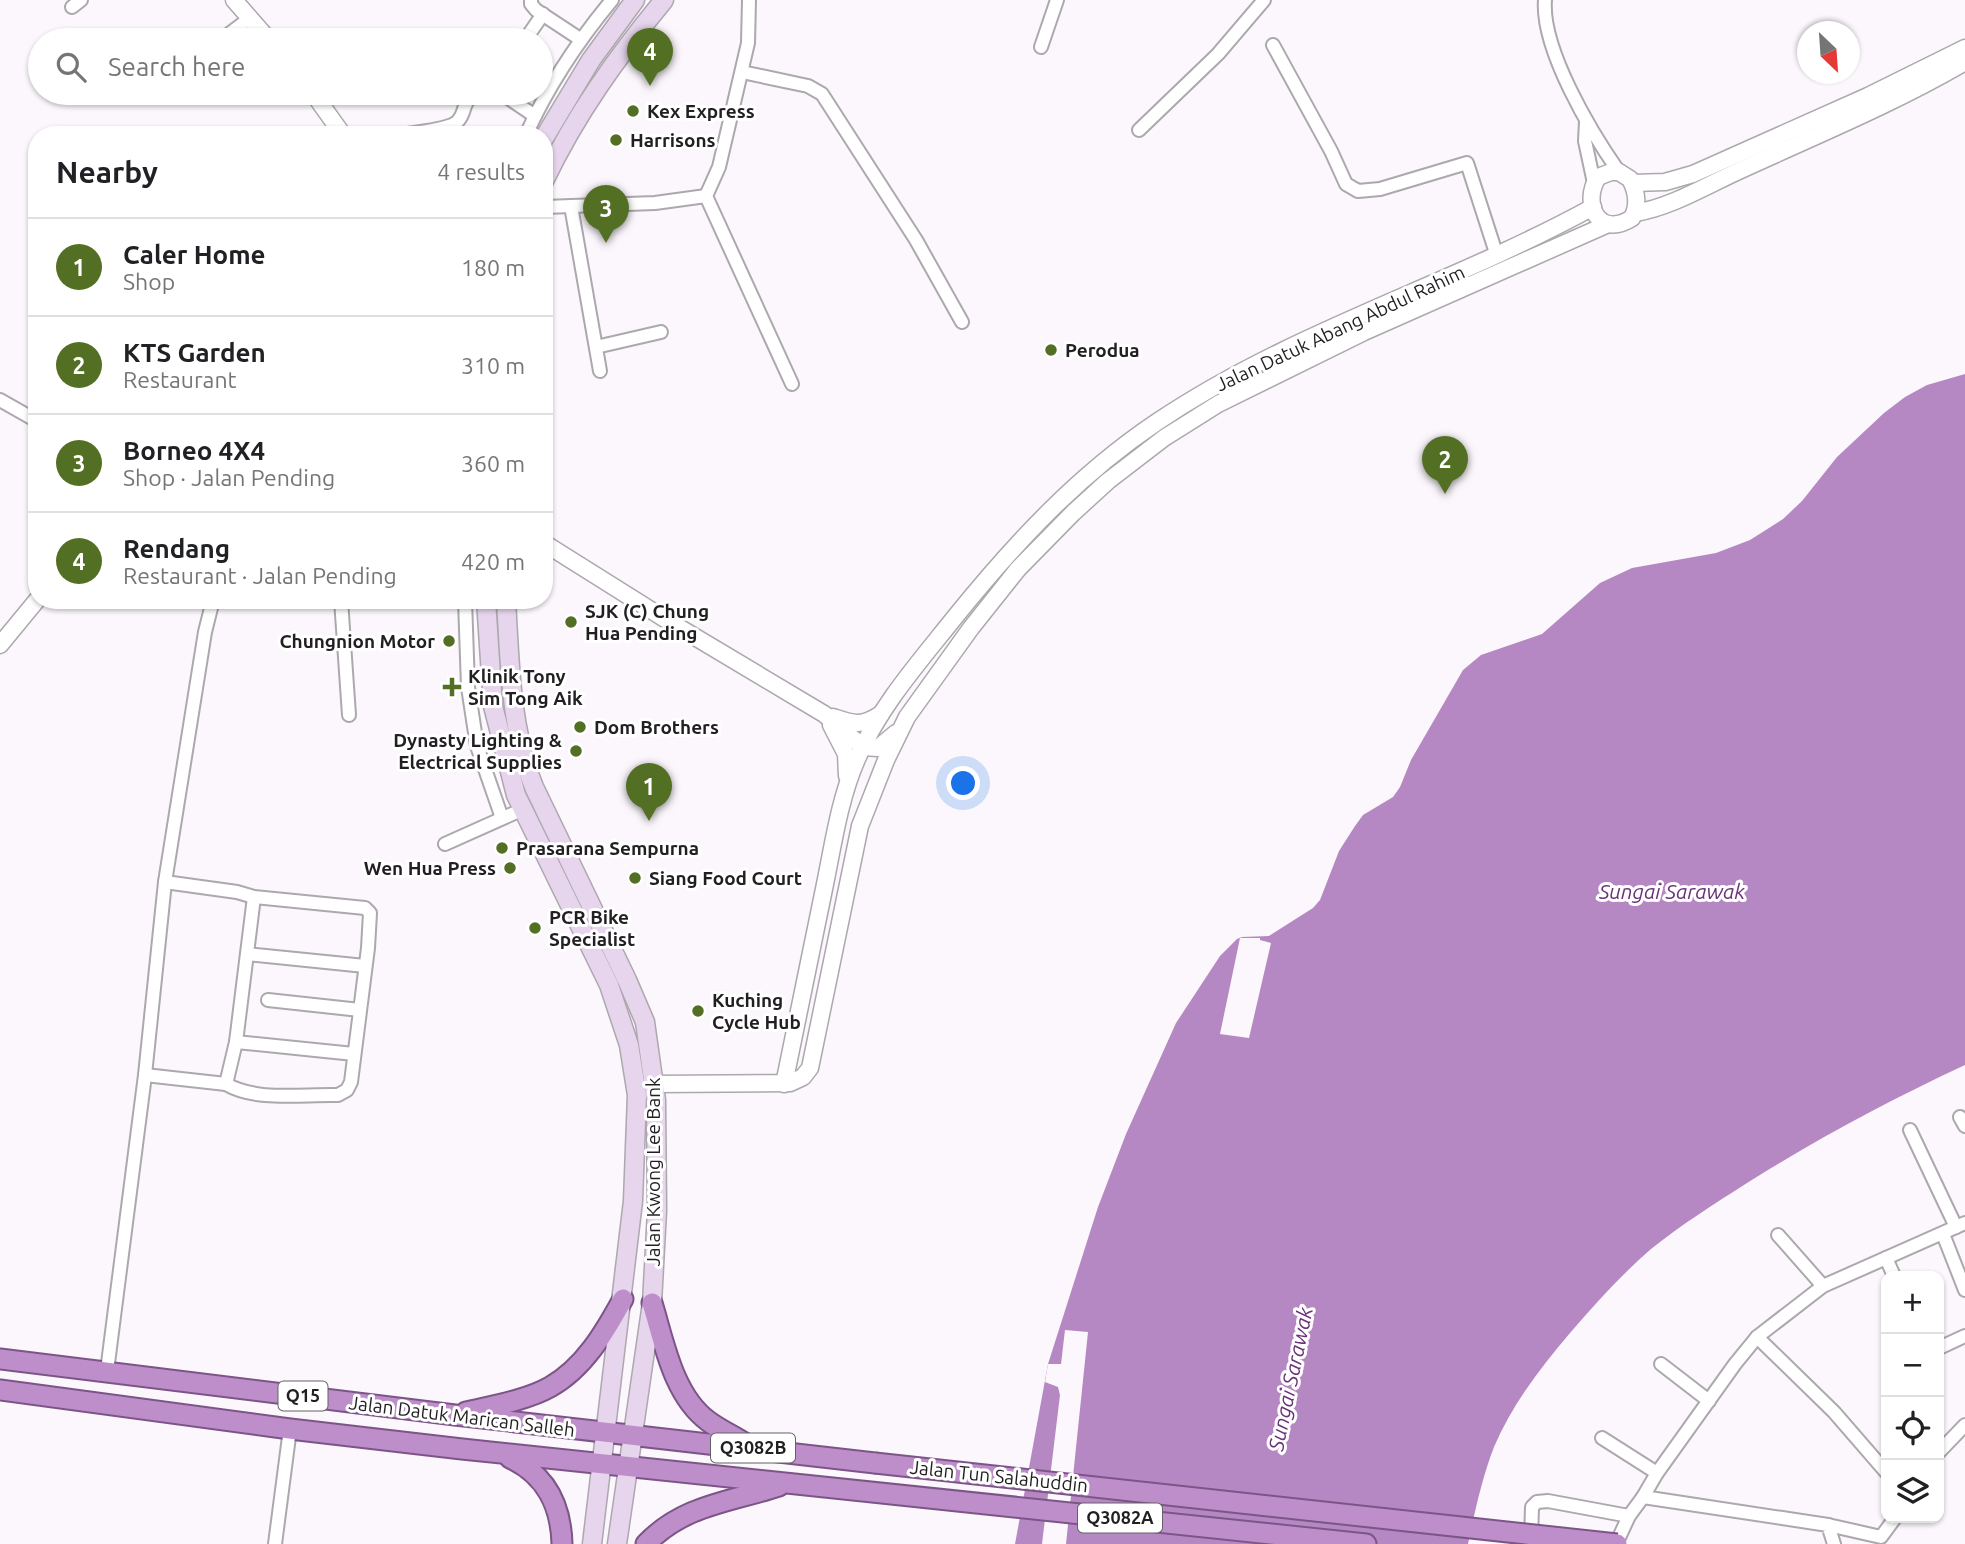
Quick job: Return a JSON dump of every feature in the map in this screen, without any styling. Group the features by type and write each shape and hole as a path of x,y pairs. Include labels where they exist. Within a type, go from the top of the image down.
{"highway":[{"path":"455,1415 531,1395 550,1387 579,1364 601,1337 623,1299"},
{"path":"652,1303 674,1375 689,1401 706,1420 752,1448"},
{"name":"Jalan Datuk Marican Salleh","path":"0,1359 632,1436"},
{"name":"Jalan Datuk Marican Salleh","path":"0,1390 290,1430 627,1467"},
{"name":"Jalan Tun Salahuddin","path":"632,1436 1616,1544"},
{"path":"492,1451 522,1464 540,1478 559,1513 562,1544"},
{"name":"Jalan Tun Salahuddin","path":"627,1467 1366,1544"},
{"path":"646,1544 664,1526 680,1516 786,1483"}],"main road":[{"path":"538,126 635,0"},
{"path":"553,164 577,117 621,52 664,0"},
{"name":"Jalan Kwong Lee Bank","path":"487,609 493,706 521,810 609,985 629,1045 636,1095 636,1152 623,1299 592,1544"},
{"name":"Jalan Kwong Lee Bank","path":"507,609 512,705 523,758 534,787 628,980 645,1022 654,1084 657,1212 652,1303 617,1544"}],"street":[{"path":"234,0 259,28"},
{"path":"531,0 531,4 577,44 591,60"},
{"path":"553,94 577,44 611,0"},
{"path":"749,0 748,43 742,72 719,167 706,196 792,384"},
{"path":"1041,47 1057,0"},
{"path":"1139,130 1218,54 1264,0"},
{"path":"1545,0 1544,13 1550,41 1586,120 1619,172"},
{"path":"533,28 542,14"},
{"path":"236,28 250,18"},
{"path":"1273,45 1331,150 1346,184 1358,191 1380,189 1467,163 1497,256"},
{"path":"1633,183 1665,182 1693,174 1868,96 1965,48"},
{"path":"1586,120 1586,141 1594,183 1593,207 1596,216 1606,225 1612,226 1625,223 1635,213 1678,198 1782,151 1965,62"},
{"path":"742,72 808,86 822,94 916,240 962,322"},
{"path":"322,105 337,126"},
{"path":"452,126 461,118 463,105"},
{"path":"513,105 533,126"},
{"path":"537,126 548,105"},
{"path":"1594,183 1603,174 1619,172 1626,175 1633,183 1636,194 1635,213"},
{"path":"553,207 655,203 706,196"},
{"path":"571,206 600,371"},
{"name":"Jalan Datuk Abang Abdul Rahim","path":"1593,207 1497,256 1265,359 1202,394 1136,437 1057,502 1010,552 932,646 883,713 863,747 837,825 784,1084 803,1077 810,1068 860,826 901,727 971,628 1018,569 1090,497 1164,439 1218,404 1280,372 1606,225"},
{"path":"596,347 661,332"},
{"path":"0,400 28,416"},
{"path":"553,550 824,714 863,747 878,748 886,744 901,727"},
{"path":"0,645 30,609"},
{"path":"107,1371 145,1075 165,882 205,632 211,609"},
{"path":"342,609 349,715"},
{"path":"465,609 468,687 477,746 502,818"},
{"path":"824,714 849,723 862,724 883,713"},
{"path":"824,714 846,754 847,789"},
{"path":"445,844 521,810"},
{"path":"145,1075 226,1084 240,1092 266,1095 338,1096 347,1090 351,1082 369,948 369,910 365,908 254,897 237,892 165,882"},
{"path":"226,1084 236,1042 254,897"},
{"path":"247,954 365,966"},
{"path":"268,1000 360,1010"},
{"path":"236,1042 354,1054"},
{"path":"654,1084 784,1084"},
{"path":"1616,1544 1629,1516 1657,1474 1757,1337 1823,1286 1960,1225 1910,1130"},
{"path":"1943,1234 1965,1290"},
{"path":"1778,1235 1823,1286"},
{"path":"1886,1258 1892,1271"},
{"path":"1944,1346 1965,1336"},
{"path":"1757,1337 1835,1412 1881,1466"},
{"path":"1661,1364 1709,1401"},
{"path":"1944,1447 1965,1426"},
{"path":"275,1544 290,1430"},
{"path":"1602,1438 1657,1474"},
{"path":"1643,1497 1828,1525 1881,1537 1891,1523"},
{"path":"1531,1544 1532,1507 1537,1502 1548,1501 1629,1516"},
{"path":"1828,1525 1834,1544"}],"water":[{"name":"Sungai Sarawak","path":"1965,374 1965,1065 1854,1121 1773,1167 1686,1223 1651,1249 1630,1269 1559,1346 1527,1387 1509,1416 1486,1471 1468,1544 1015,1544 1048,1364 1098,1207 1126,1134 1176,1023 1220,956 1237,939 1269,936 1313,908 1320,900 1339,851 1355,826 1363,815 1393,797 1463,670 1481,655 1542,634 1600,583 1632,568 1716,553 1750,540 1783,519 1802,501 1837,457 1884,413 1927,385"}],"pier":[{"path":"1240,938 1260,938 1271,943 1249,1038 1220,1034"},
{"path":"1065,1330 1088,1332 1066,1544 1042,1544 1060,1395 1058,1387 1045,1382 1048,1364 1061,1364"}],"place":[{"name":"Rendang","path":"650,86"},
{"name":"Kex Express","path":"633,111"},
{"name":"Harrisons","path":"616,140"},
{"name":"Borneo 4X4","path":"606,243"},
{"name":"Perodua","path":"1051,350"},
{"name":"KTS Garden","path":"1445,494"},
{"name":"SJK (C) Chung Hua Pending","path":"571,622"},
{"name":"Chungnion Motor","path":"449,641"},
{"name":"Klinik Tony Sim Tong Aik","path":"452,687"},
{"name":"Dom Brothers","path":"580,727"},
{"name":"Dynasty Lighting & Electrical Supplies","path":"576,751"},
{"name":"Caler Home","path":"649,821"},
{"name":"Prasarana Sempurna","path":"502,848"},
{"name":"Wen Hua Press","path":"510,868"},
{"name":"Siang Food Court","path":"635,878"},
{"name":"PCR Bike Specialist","path":"535,928"},
{"name":"Kuching Cycle Hub","path":"698,1011"}]}
